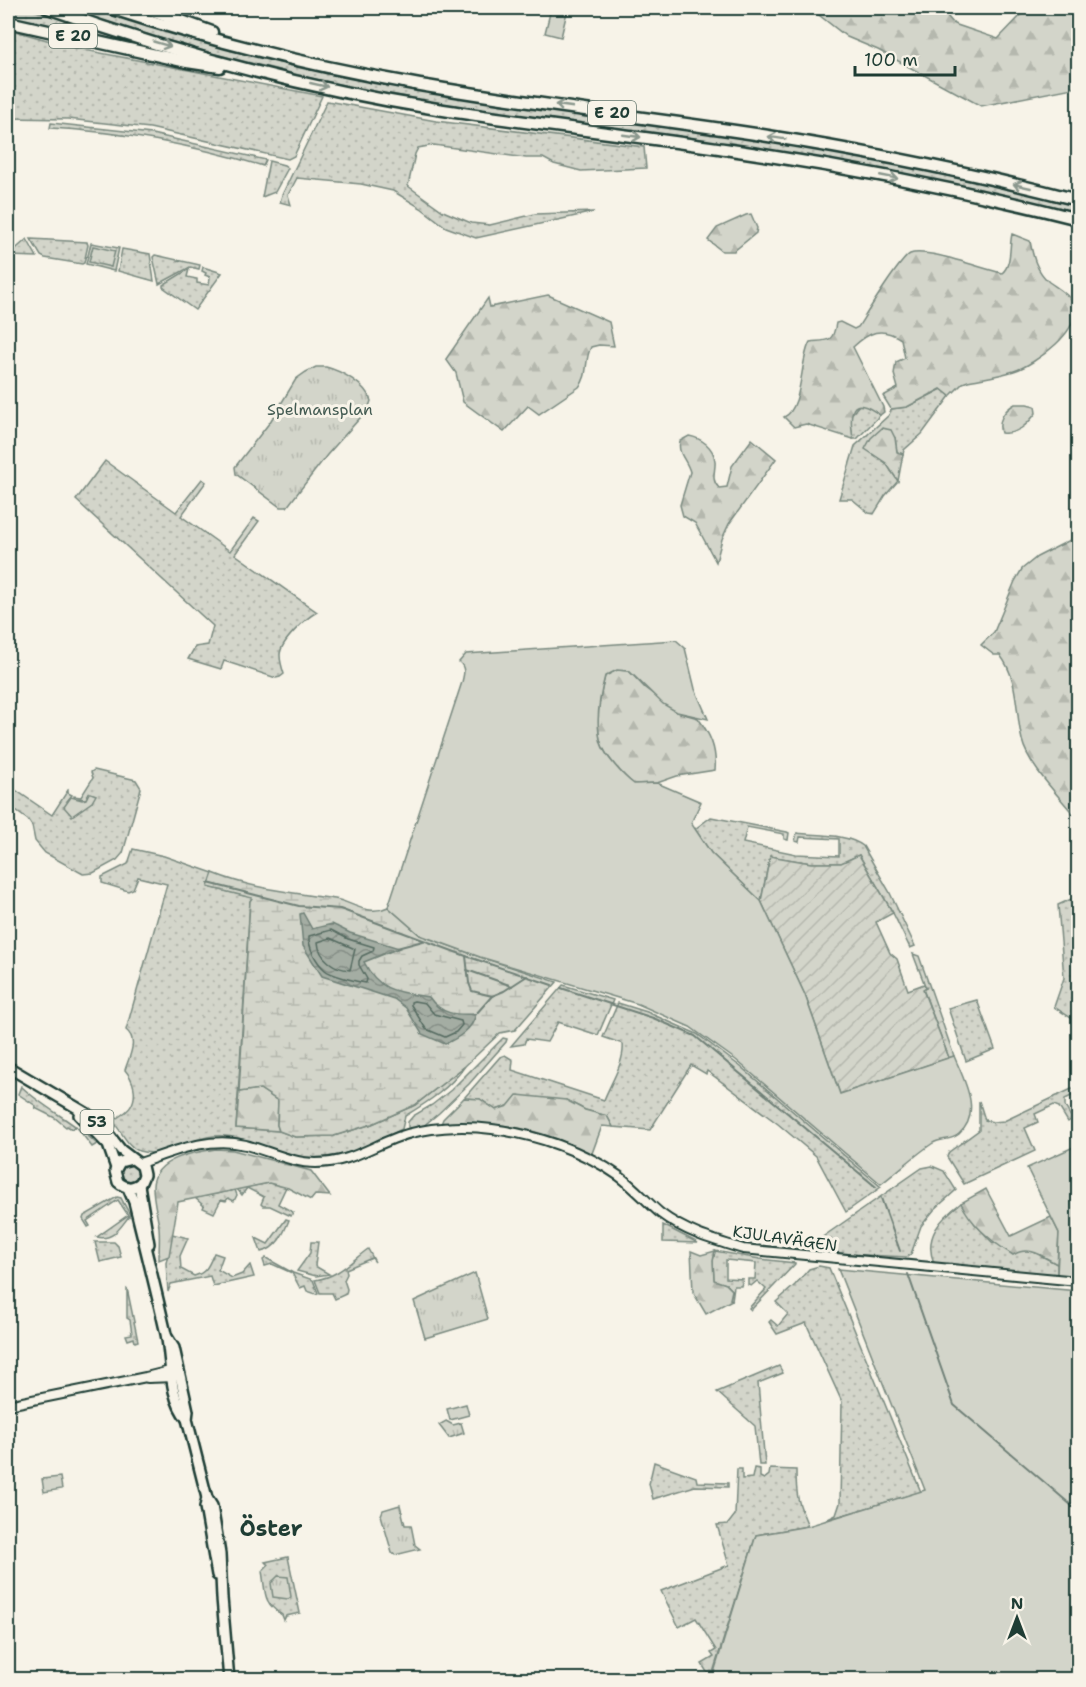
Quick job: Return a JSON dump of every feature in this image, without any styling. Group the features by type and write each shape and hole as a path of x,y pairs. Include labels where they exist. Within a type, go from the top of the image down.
{"highway":[{"name":"E 20","path":"48,8 155,42 262,72 435,109 720,148 842,168 1078,219"},
{"name":"E 20","path":"110,8 232,45 411,83 743,132 866,153 1078,200"},
{"name":"E 20","path":"146,8 218,34 232,45"},
{"name":"E 20","path":"8,22 187,62 262,72"}],"main road":[{"name":"53","path":"8,1067 86,1113 102,1126 121,1150 139,1164"},
{"name":"53","path":"54,1095 82,1116 108,1145 116,1168 116,1179 122,1186 128,1188 134,1202 167,1337 174,1348 175,1373 188,1411 187,1419 207,1498 212,1506 218,1538 229,1680"},
{"path":"116,1168 120,1162 139,1164 143,1179 139,1185 128,1188"},
{"name":"53","path":"139,1185 147,1226 153,1283"}],"street":[{"name":"KJULAVÄGEN","path":"139,1164 198,1144 217,1141 247,1146 315,1164 344,1161 411,1133 432,1129 493,1129 528,1137 578,1153 619,1176 661,1213 679,1225 698,1235 743,1248 1078,1281"},
{"path":"8,1405 175,1373"}],"green space":[{"path":"8,8 27,8 160,52 8,18"},
{"path":"65,8 91,8 229,49 392,86 509,105 728,135 867,158 1078,206 1078,215 713,142 476,109 319,80 207,52"},
{"path":"810,8 866,8 879,12 898,8 936,8 943,11 954,24 998,39 1022,14 1024,8 1078,8 1078,87 981,106 878,50 847,37"},
{"path":"551,9 567,12 561,37 545,33"},
{"path":"8,29 75,48 322,96 294,156 288,159 150,128 68,119 8,118"},
{"path":"327,101 436,121 644,147 646,168 581,171 554,164 543,158 526,158 434,145 418,148 408,186 443,211 471,223 490,225 535,214 594,212 476,238 446,227 393,191 361,184 297,178 288,195 291,205 280,202"},
{"path":"51,123 152,134 266,160 263,166 158,141 50,128"},
{"path":"269,161 288,168 275,192 262,197"},
{"path":"751,214 757,228 756,233 734,251 722,251 708,240 717,228"},
{"path":"1012,234 1030,241 1041,273 1073,303 1075,313 1072,324 1045,354 1014,371 963,383 950,396 941,389 907,407 891,409 883,396 898,388 894,374 896,362 905,358 901,339 887,333 876,332 853,347 884,412 880,415 863,406 857,406 851,421 853,439 806,424 794,427 784,417 795,404 810,342 829,339 836,323 840,322 854,329 858,327 905,258 910,254 928,253 1002,273 1009,260"},
{"path":"27,239 37,257 10,256 10,254"},
{"path":"31,239 87,242 84,263 45,258 41,256"},
{"path":"91,243 119,248 114,271 86,264"},
{"path":"93,246 115,251 111,267 89,262"},
{"path":"122,249 150,254 154,281 118,271"},
{"path":"155,255 200,265 199,269 190,267 159,284 153,257"},
{"path":"203,267 222,273 195,310 163,287 189,269 187,277 197,279 197,283 209,285 210,277 202,271"},
{"path":"548,295 609,322 614,346 591,347 584,378 579,387 539,414 528,406 504,432 463,402 456,373 446,359 488,298 490,307"},
{"name":"Spelmansplan","path":"316,367 326,367 346,375 359,384 371,401 368,409 327,455 287,507 280,507 236,474 235,467 270,422 296,379"},
{"path":"942,389 950,396 922,434 904,450 903,454 897,452 895,438 877,456 886,463 898,481 874,514 869,513 852,499 839,499 855,446 889,415 891,409 907,407"},
{"path":"1015,404 1035,406 1036,413 1021,428 1001,433 1002,416"},
{"path":"859,405 867,405 880,415 857,439 853,439 850,416"},
{"path":"882,428 891,430 897,452 903,454 898,481 886,463 865,449 871,438"},
{"path":"689,436 702,441 712,451 715,461 714,478 719,488 727,487 732,466 752,439 776,459 729,524 716,562 695,523 683,516 680,505 690,472 679,446 680,441"},
{"path":"105,461 176,512 202,479 206,482 181,516 230,551 254,518 259,521 235,554 317,612 300,625 284,644 280,655 284,674 276,678 224,661 221,669 188,659 195,647 208,645 213,626 76,500"},
{"path":"1078,536 1078,820 1046,782 1025,750 1016,696 1006,664 1000,655 994,655 981,645 994,632 1022,569 1037,557"},
{"path":"676,640 685,648 695,689 708,719 677,712 663,704 629,671 617,670 605,676 600,700 599,735 606,754 634,784 657,783 701,802 691,823 711,853 761,901 805,995 840,1094 954,1056 966,1086 971,1106 966,1126 953,1138 933,1143 881,1184 736,1060 690,1027 638,1004 480,957 420,935 388,907 462,682 464,669 459,662 466,654"},
{"path":"617,670 629,671 645,688 677,712 698,718 712,742 715,770 677,776 657,783 634,784 625,776 603,748 598,727 605,676"},
{"path":"94,770 136,780 141,788 123,853 117,860 93,873 83,874 45,853 35,841 32,826 28,820 8,805 8,785 52,815 68,790 68,793 72,795 67,801 92,802 89,793 86,799 74,798 74,796 81,797 93,778 91,772"},
{"path":"89,793 96,795 92,802 72,816 64,807 71,797 82,800 86,799"},
{"path":"711,817 787,832 789,833 788,840 784,839 784,834 747,827 743,843 796,854 839,856 839,839 800,837 799,842 795,841 797,833 840,837 863,846 889,891 915,946 910,948 893,913 859,855 842,863 811,863 770,856 761,901 711,853 695,829"},
{"path":"133,849 164,856 213,873 209,887 253,898 250,901 236,1128 279,1131 295,1137 334,1136 372,1124 415,1105 465,1066 445,1088 405,1116 402,1129 372,1144 343,1154 314,1158 298,1156 222,1136 205,1138 158,1152 148,1153 135,1149 112,1121 128,1110 134,1097 134,1087 125,1070 132,1044 130,1034 126,1030 167,884 138,877 133,889 128,891 102,883 102,877 128,864"},
{"path":"859,855 893,913 876,922 890,953 897,959 908,990 924,984 926,988 923,990 949,1058 840,1094 805,995 761,901 770,856 811,863 841,863"},
{"path":"213,873 258,887 339,900 366,909 382,910 388,907 420,935 557,982 515,1030 500,1033 465,1066 415,1105 372,1124 334,1136 295,1137 279,1131 278,1101 260,1089 239,1092 252,898 208,887"},
{"path":"1078,896 1078,1018 1074,1020 1054,1007 1064,978 1058,905"},
{"path":"913,954 919,956 954,1056 949,1058 923,989 926,988"},
{"path":"563,985 613,1000 598,1035 558,1022 547,1042 526,1039 524,1044 511,1046"},
{"path":"977,1000 995,1049 966,1061 948,1008"},
{"path":"618,1003 647,1012 697,1034 741,1067 881,1187 846,1212 816,1156 778,1124 707,1071 706,1074 691,1065 650,1130 613,1127 607,1116 585,1110 566,1100 508,1106 496,1110 480,1099 464,1098 500,1057 505,1055 513,1060 512,1070 604,1100 622,1058 623,1044 603,1037"},
{"path":"503,1038 507,1039 506,1042 469,1084 422,1127 409,1129 408,1122 413,1116 451,1090"},
{"path":"21,1086 39,1102 76,1126 72,1129 66,1127 55,1118 35,1108 36,1106 18,1094"},
{"path":"1078,1086 1078,1093 1065,1099 1065,1106 1072,1119 1068,1122 1059,1107 1054,1105 1035,1114 1038,1122 1025,1128 1035,1151 964,1184 947,1157 949,1152 979,1130 979,1101 985,1120 1004,1121"},
{"path":"260,1089 278,1101 279,1131 236,1128 239,1092"},
{"path":"517,1095 566,1100 585,1110 607,1116 613,1127 602,1126 591,1156 555,1138 514,1127 488,1124 441,1124 443,1119 464,1098 480,1099 496,1110 508,1106"},
{"path":"77,1127 88,1136 97,1144 92,1147"},
{"path":"1078,1145 1078,1277 1057,1275 1059,1233 1027,1168"},
{"path":"216,1149 233,1150 311,1171 330,1196 315,1195 311,1200 288,1188 269,1183 178,1202 169,1256 159,1260 159,1227 153,1191 155,1176 160,1169 177,1158"},
{"path":"129,1163 136,1166 139,1173 136,1180 129,1183 122,1180 119,1173 122,1166"},
{"path":"932,1166 944,1171 956,1190 934,1210 921,1226 911,1254 907,1257 823,1253 818,1249 817,1243 824,1236 922,1168"},
{"path":"269,1183 286,1187 278,1204 293,1212 291,1216 270,1206 263,1206 261,1204 264,1197 247,1188 242,1195 237,1189"},
{"path":"986,1189 1011,1236 1051,1217 1059,1233 1057,1264 1030,1251 1013,1255 990,1239 977,1226 961,1203"},
{"path":"235,1190 237,1195 234,1201 228,1198 226,1201 221,1200 214,1213 203,1208 204,1206 195,1198"},
{"path":"117,1197 121,1198 130,1215 113,1235 97,1237 128,1215 118,1200 87,1221 90,1226 88,1227 83,1219 84,1216"},
{"path":"961,1203 975,1224 992,1242 1020,1251 1030,1250 1057,1264 1057,1275 934,1263 931,1254 932,1237 941,1222"},
{"path":"286,1219 289,1220 279,1240 271,1248 261,1252 256,1238 268,1244"},
{"path":"663,1225 698,1243 663,1242"},
{"path":"172,1234 188,1238 180,1256 181,1269 194,1276 205,1270 214,1253 223,1256 218,1270 232,1278 242,1274 250,1265 254,1277 213,1286 210,1276 171,1284 168,1292 166,1263"},
{"path":"95,1242 114,1242 118,1246 121,1257 100,1262"},
{"path":"311,1242 318,1242 315,1266 329,1274 316,1276 297,1271 310,1253"},
{"path":"368,1249 375,1262 372,1258 346,1269 347,1274 344,1280 346,1294 335,1299 332,1293 320,1293 315,1280 337,1272"},
{"path":"691,1251 701,1255 715,1251 714,1280 726,1284 732,1290 730,1299 732,1300 706,1314 693,1292"},
{"path":"715,1251 795,1264 751,1310 749,1308 766,1289 757,1281 751,1286 748,1285 748,1279 755,1279 756,1263 726,1260 726,1278 743,1279 741,1286 734,1286 732,1300 730,1299 732,1290 726,1284 714,1281"},
{"path":"266,1258 293,1273 313,1280 318,1293 307,1291 305,1286 300,1288 292,1273 272,1264 265,1266 263,1260"},
{"path":"819,1266 829,1268 921,1492 826,1520 836,1515 840,1503 842,1402 806,1323 777,1334 769,1322 771,1320 778,1326 788,1314 776,1302 809,1269"},
{"path":"838,1269 1078,1291 1078,1679 712,1679 756,1535 808,1526 925,1490"},
{"path":"475,1273 488,1319 425,1338 414,1301"},
{"path":"127,1288 138,1341 135,1342 134,1338 128,1340 126,1335 132,1334 130,1320 127,1318"},
{"path":"779,1366 783,1373 758,1383 765,1465 759,1465 755,1426 717,1392"},
{"path":"466,1404 469,1415 450,1420 447,1409"},
{"path":"446,1421 453,1425 461,1423 464,1433 449,1438 439,1425"},
{"path":"654,1462 696,1477 697,1482 728,1483 728,1487 695,1486 653,1499 649,1484"},
{"path":"754,1468 760,1469 760,1477 764,1479 769,1475 770,1469 796,1470 798,1499 808,1526 756,1535 711,1679 702,1664 714,1657 711,1653 716,1650 696,1618 679,1627 661,1591 729,1565 717,1525 728,1524 735,1515 737,1469 742,1469 742,1479 752,1478"},
{"path":"60,1477 62,1489 44,1492 42,1479"},
{"path":"400,1505 405,1525 411,1525 415,1545 420,1549 395,1555 392,1553 381,1515 383,1510"},
{"path":"288,1557 300,1613 286,1616 284,1620 268,1601 262,1571 268,1565 265,1562"},
{"path":"278,1576 288,1577 291,1597 288,1599 273,1597 271,1583"}],"water":[{"path":"303,913 312,929 332,924 350,933 399,948 364,962 376,979 390,989 429,997 444,1011 476,1014 471,1025 459,1036 445,1044 422,1034 406,1008 394,999 322,976 303,946 300,914"}],"waterway":[{"path":"208,883 299,906 340,909 552,985"},
{"path":"397,948 423,941"},
{"path":"466,956 472,991 492,996 527,976"},
{"path":"467,970 512,986"},
{"path":"561,988 653,1018 695,1036 876,1187"},
{"path":"476,1014 492,996"},
{"path":"881,1198 900,1251"},
{"path":"908,1274 954,1405 1078,1511"}],"district":[{"name":"Öster","path":"271,1528"}]}
